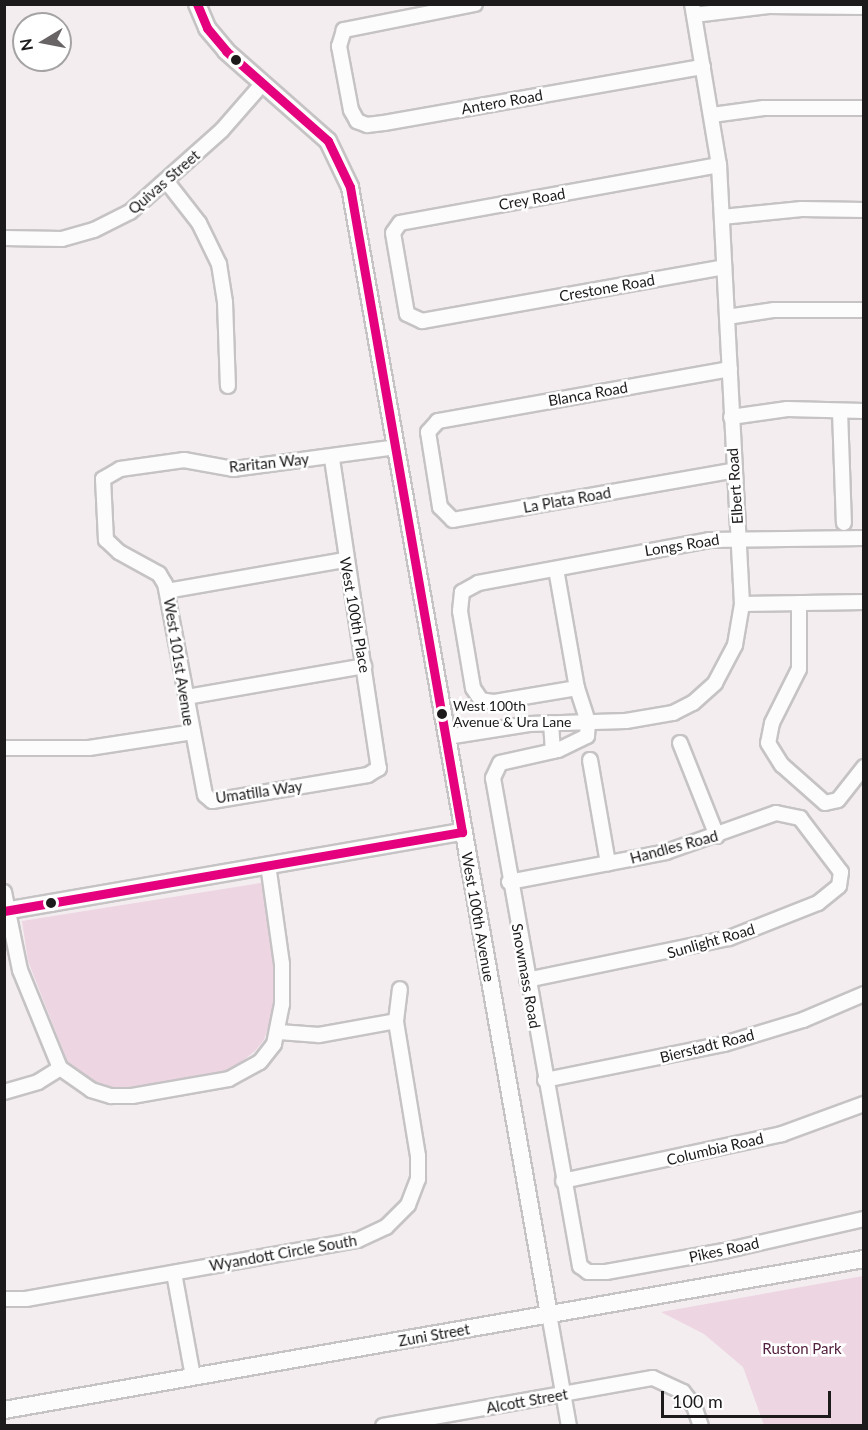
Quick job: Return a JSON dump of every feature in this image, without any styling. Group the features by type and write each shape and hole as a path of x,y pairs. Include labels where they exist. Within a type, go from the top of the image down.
{"street":[{"name":"West 100th Avenue","path":"197,4 215,39 328,141 344,168 397,447 462,832 569,1425"},
{"name":"Antero Road","path":"475,4 344,30 340,40 343,68 351,110 357,121 367,125 703,67"},
{"path":"693,10 795,5 864,7"},
{"name":"Elbert Road","path":"447,737 551,723 641,719 673,713 693,703 715,683 728,662 740,626 742,604 732,471 730,369 722,217 719,165 693,10"},
{"name":"Quivas Street","path":"4,238 34,240 82,235 130,213 222,130 263,83"},
{"path":"711,116 764,108 864,108"},
{"name":"Crey Road","path":"491,309 416,320 407,314 393,233 400,223 719,165"},
{"path":"167,182 199,223 219,264 225,302 228,387"},
{"path":"722,217 802,209 864,210"},
{"name":"Crestone Road","path":"491,309 724,267"},
{"path":"727,318 785,310 864,310"},
{"name":"Blanca Road","path":"435,474 429,428 447,420 730,369"},
{"path":"731,417 787,409 864,411"},
{"path":"840,411 844,523"},
{"name":"Raritan Way","path":"106,475 120,469 184,460 228,469 302,458 332,459 397,447"},
{"name":"West 100th Place","path":"332,459 345,560 380,759 378,770"},
{"name":"La Plata Road","path":"435,474 440,507 453,520 732,471"},
{"name":"West 101st Avenue","path":"4,748 89,748 193,732 167,591 159,574 119,552 106,540 102,484 106,475"},
{"name":"Longs Road","path":"577,688 493,702 477,696 459,600 467,587 503,578 709,540 864,537"},
{"path":"167,591 345,560"},
{"path":"556,569 577,688 588,722"},
{"path":"742,604 864,602"},
{"path":"799,603 799,669 778,711 768,743 782,765 814,797 825,802 838,800 864,767"},
{"path":"187,697 364,666"},
{"name":"Snowmass Road","path":"584,1269 578,1259 509,882 494,771 500,763 553,751 587,736 588,722"},
{"path":"551,723 553,751"},
{"name":"Umatilla Way","path":"193,732 205,795 212,801 378,770"},
{"path":"680,743 717,836"},
{"path":"590,760 608,863"},
{"name":"Handles Road","path":"509,882 666,852 784,813 800,818 823,845"},
{"path":"6,910 462,832"},
{"name":"Sunlight Road","path":"527,980 682,951 792,915 819,903 839,886 841,872 823,845"},
{"path":"4,892 20,970 60,1068 80,1084 111,1096 198,1086 229,1079 252,1068 268,1053 279,1032 282,964 268,865"},
{"name":"Wyandott Circle South","path":"4,1299 26,1299 358,1240 386,1227 408,1205 418,1179 418,1156 396,1021 400,989"},
{"name":"Bierstadt Road","path":"545,1080 724,1044 803,1020 864,994"},
{"path":"279,1032 319,1035 396,1021"},
{"path":"4,1092 38,1082 60,1068"},
{"name":"Columbia Road","path":"563,1180 782,1134 864,1104"},
{"name":"Pikes Road","path":"584,1269 606,1272 723,1251 864,1219"},
{"name":"Zuni Street","path":"4,1410 864,1259"},
{"path":"174,1273 193,1377"},
{"name":"Alcott Street","path":"383,1425 653,1378 678,1388 694,1406 701,1425"}],"green space":[{"path":"261,883 273,937 273,1012 264,1040 255,1051 230,1071 122,1090 92,1083 68,1063 28,961 22,921"},
{"name":"Ruston Park","path":"863,1276 863,1425 764,1425 743,1367 704,1334 661,1312"}],"transit line":[{"path":"197,4 207,28 226,51 328,141 350,187 462,832"},
{"path":"4,911 462,832"}],"place":[{"name":"West 100th Avenue & Ura Lane","path":"442,714"}]}
